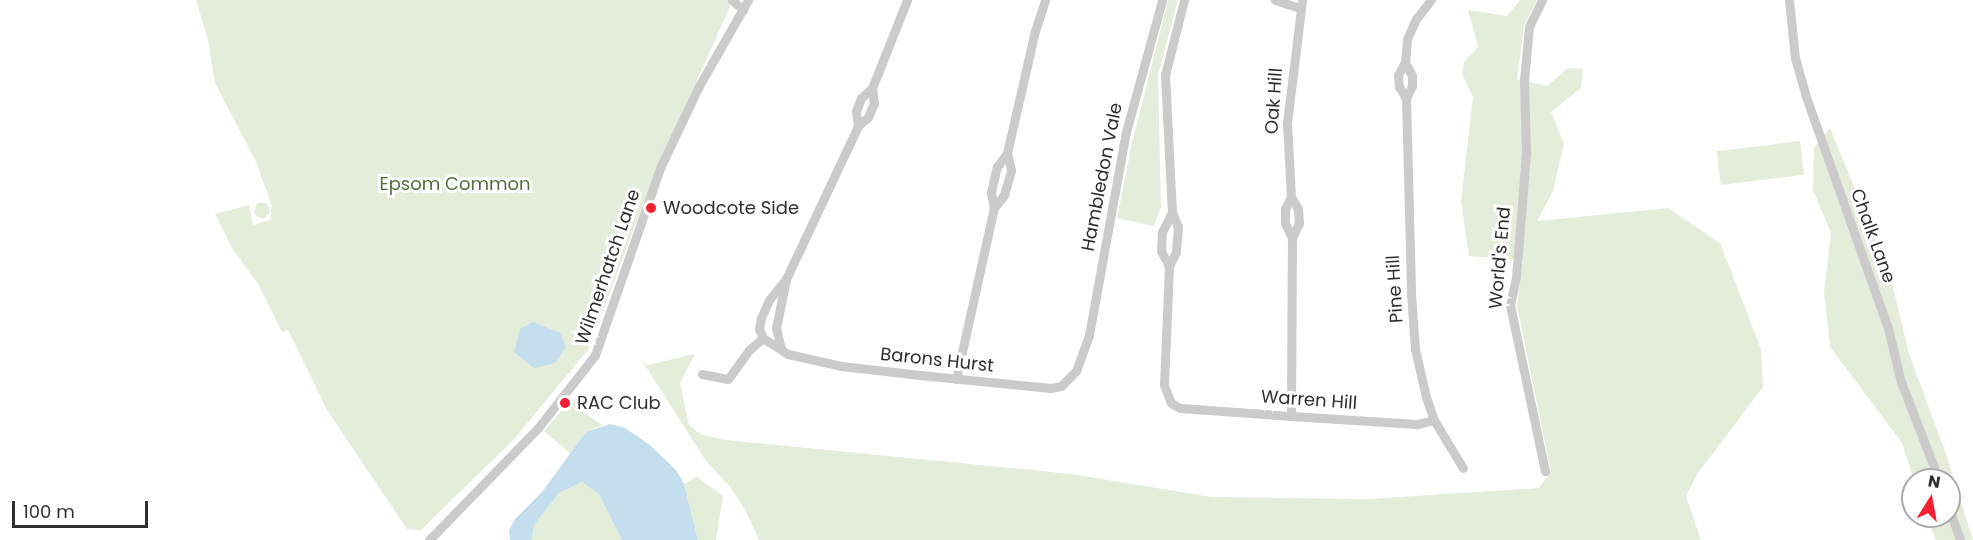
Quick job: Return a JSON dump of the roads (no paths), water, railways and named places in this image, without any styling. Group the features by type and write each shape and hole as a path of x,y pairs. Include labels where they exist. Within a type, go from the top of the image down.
{"street":[{"path":"732,0 743,10"},
{"name":"Wilmerhatch Lane","path":"429,540 538,428 595,355 660,168 699,86 748,0"},
{"path":"858,126 856,111 861,98 872,88 907,0"},
{"path":"956,379 994,208 991,192 997,167 1007,153 1035,31 1045,0"},
{"name":"Hambledon Vale","path":"1081,362 1094,313 1126,132 1162,0"},
{"path":"1168,266 1176,252 1178,228 1172,212 1165,75 1184,0"},
{"path":"1275,0 1301,4"},
{"name":"Pine Hill","path":"1431,0 1407,39 1405,62 1412,76 1412,87 1407,98 1411,294 1415,349 1426,397 1434,420 1463,468"},
{"name":"World's End","path":"1542,0 1529,27 1524,80 1526,153 1516,277 1510,305 1545,471"},
{"name":"Chalk Lane","path":"1789,0 1795,58 1805,94 1888,328 1901,382 1934,468"},
{"name":"Oak Hill","path":"1291,416 1292,238 1299,223 1298,209 1292,197 1287,103 1301,4"},
{"path":"781,349 776,328 786,279 858,126 868,117 874,103 872,88"},
{"path":"994,208 1004,195 1011,170 1007,153"},
{"path":"1168,266 1161,251 1162,232 1172,212"},
{"name":"Warren Hill","path":"1168,266 1164,385 1171,402 1180,408 1417,424 1434,420"},
{"path":"702,374 728,379 749,350 763,338 759,329 761,318 769,300 786,279"},
{"name":"Barons Hurst","path":"763,338 788,354 841,366 1050,388 1061,386 1069,380 1081,362"}],"water":[{"path":"533,322 560,333 566,347 555,363 534,368 514,352 520,329"},
{"path":"610,424 625,428 650,445 676,470 684,484 698,540 622,540 599,494 582,482 559,493 534,525 532,540 510,540 509,530 515,519 542,492 586,432"}],"place":[{"name":"Woodcote Side","path":"651,208"},
{"name":"RAC Club","path":"565,403"}],"park label":[{"name":"Epsom Common","path":"455,184"}]}
